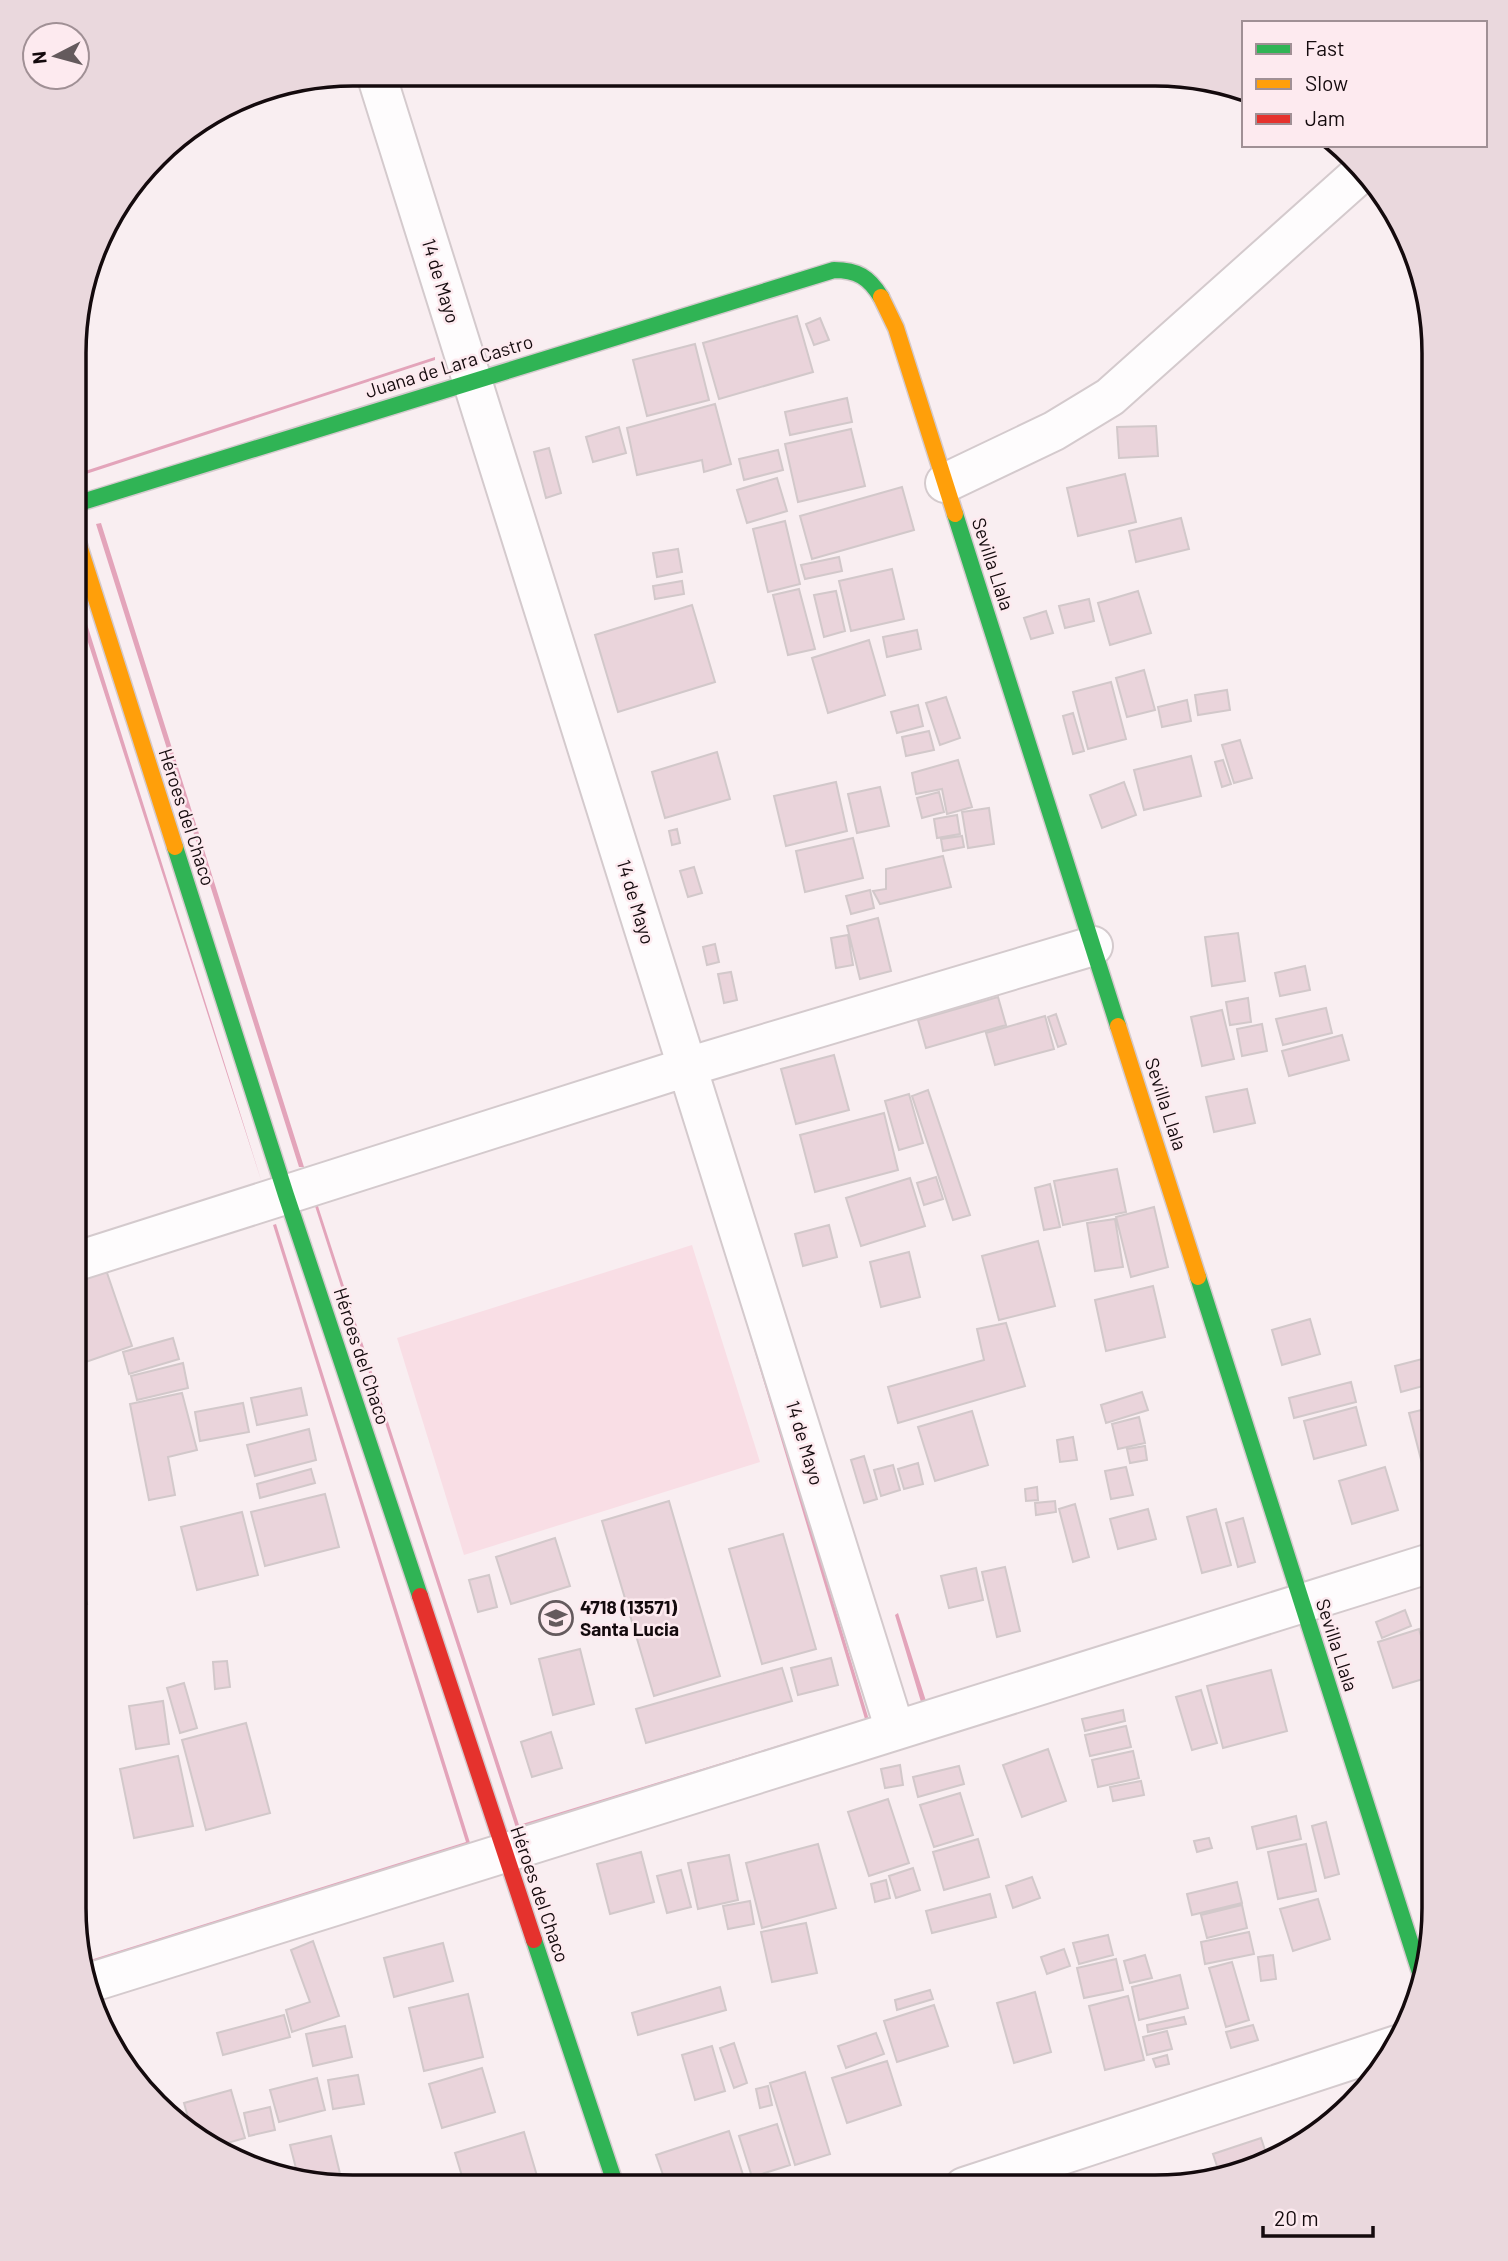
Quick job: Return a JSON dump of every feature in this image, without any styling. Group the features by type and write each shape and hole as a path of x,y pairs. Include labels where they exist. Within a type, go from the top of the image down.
{"street":[{"name":"14 de Mayo","path":"380,86 895,1730"},
{"path":"945,483 1054,431 1110,397 1356,177"},
{"name":"Juana de Lara Castro","path":"86,500 834,270"},
{"name":"Sevilla Llala","path":"834,270 857,272 870,281 882,296 896,328 1417,1962"},
{"name":"Héroes del Chaco","path":"86,567 286,1195 612,2175"},
{"path":"86,1259 687,1067 1093,946"},
{"path":"96,1981 1422,1566"},
{"path":"1001,2175 1381,2050"}],"shaded area":[{"path":"435,357 435,360 86,474 86,471"},
{"path":"101,523 304,1167 299,1167 96,524"},
{"path":"86,621 262,1183 86,636"},
{"path":"678,1096 869,1720 516,1828 314,1203 317,1203 519,1825 865,1719"},
{"path":"276,1224 471,1846 92,1964 91,1960 466,1842 273,1225"},
{"path":"692,1245 760,1462 464,1555 397,1338"},
{"path":"898,1613 926,1701 921,1702 895,1615"}],"building":[{"path":"797,316 813,372 719,399 703,343"},
{"path":"820,318 829,340 814,345 806,324"},
{"path":"695,344 709,400 647,416 633,360"},
{"path":"847,398 852,422 790,435 785,412"},
{"path":"715,404 731,464 704,472 702,460 637,475 627,428"},
{"path":"1156,426 1158,456 1119,458 1117,427"},
{"path":"619,427 626,453 593,462 586,437"},
{"path":"851,429 865,486 798,502 785,444"},
{"path":"549,448 561,493 546,498 534,452"},
{"path":"778,450 783,470 744,480 739,459"},
{"path":"1125,474 1136,522 1078,536 1067,488"},
{"path":"777,478 787,511 747,523 737,490"},
{"path":"902,487 914,530 812,559 800,516"},
{"path":"1181,518 1189,549 1136,562 1129,531"},
{"path":"785,521 800,584 768,592 753,529"},
{"path":"678,549 682,572 657,577 653,553"},
{"path":"839,557 842,571 805,579 801,565"},
{"path":"892,569 904,619 851,631 839,581"},
{"path":"682,581 684,594 655,599 653,586"},
{"path":"799,589 815,649 788,655 773,595"},
{"path":"836,591 845,631 824,637 814,595"},
{"path":"1138,591 1151,633 1110,645 1098,603"},
{"path":"1089,599 1094,621 1065,628 1059,606"},
{"path":"692,605 715,682 618,712 595,635"},
{"path":"1046,611 1053,633 1031,639 1024,618"},
{"path":"917,630 921,649 887,657 883,637"},
{"path":"869,640 885,695 828,713 812,658"},
{"path":"1144,670 1155,710 1127,717 1116,678"},
{"path":"1111,682 1126,739 1088,749 1073,692"},
{"path":"1227,690 1230,710 1198,715 1195,695"},
{"path":"946,697 960,738 940,745 926,703"},
{"path":"1187,700 1191,721 1162,727 1158,707"},
{"path":"918,705 923,726 897,733 891,712"},
{"path":"1073,713 1084,751 1073,754 1063,716"},
{"path":"929,731 934,750 906,756 902,737"},
{"path":"1240,740 1252,778 1234,783 1222,745"},
{"path":"717,752 730,799 665,818 652,772"},
{"path":"1191,756 1201,796 1144,810 1134,770"},
{"path":"958,760 972,807 947,814 942,789 916,794 912,773"},
{"path":"1223,760 1231,784 1222,787 1215,762"},
{"path":"836,782 847,831 786,846 774,796"},
{"path":"1124,782 1136,815 1102,828 1090,795"},
{"path":"880,787 889,826 857,833 848,794"},
{"path":"939,792 944,812 922,818 917,798"},
{"path":"989,808 994,844 968,848 962,812"},
{"path":"957,815 960,834 937,838 934,819"},
{"path":"677,829 680,843 672,845 669,831"},
{"path":"962,836 964,847 943,851 941,839"},
{"path":"853,838 863,878 805,892 796,851"},
{"path":"943,856 951,887 880,904 873,891 886,889 886,869"},
{"path":"694,867 702,893 688,897 680,871"},
{"path":"870,890 874,908 851,914 846,896"},
{"path":"878,918 891,971 860,979 847,926"},
{"path":"1238,933 1245,981 1212,986 1205,937"},
{"path":"848,935 853,965 836,968 831,938"},
{"path":"715,944 719,962 707,965 703,947"},
{"path":"1305,966 1310,990 1280,996 1275,973"},
{"path":"731,972 737,1000 724,1003 718,974"},
{"path":"998,997 1006,1025 926,1048 918,1020"},
{"path":"1248,998 1251,1022 1230,1025 1226,1002"},
{"path":"1326,1008 1332,1033 1283,1045 1276,1019"},
{"path":"1222,1010 1234,1059 1202,1066 1191,1017"},
{"path":"1056,1014 1066,1044 1058,1047 1048,1017"},
{"path":"1045,1016 1054,1049 995,1065 986,1033"},
{"path":"1262,1024 1267,1051 1242,1056 1237,1029"},
{"path":"1342,1035 1349,1060 1289,1076 1282,1051"},
{"path":"834,1055 849,1110 796,1124 781,1069"},
{"path":"1247,1089 1255,1123 1214,1132 1206,1097"},
{"path":"928,1090 970,1215 953,1220 912,1096"},
{"path":"909,1094 923,1143 899,1150 885,1101"},
{"path":"884,1113 898,1170 815,1192 800,1135"},
{"path":"1117,1169 1126,1212 1063,1225 1054,1181"},
{"path":"936,1177 943,1199 924,1205 917,1183"},
{"path":"910,1178 925,1226 861,1246 846,1198"},
{"path":"1050,1184 1060,1227 1044,1230 1035,1188"},
{"path":"1154,1207 1168,1267 1131,1277 1116,1217"},
{"path":"1115,1219 1123,1267 1095,1271 1087,1223"},
{"path":"829,1225 837,1257 803,1266 795,1234"},
{"path":"1038,1241 1055,1306 999,1320 982,1256"},
{"path":"909,1252 920,1297 881,1307 870,1262"},
{"path":"106,1270 132,1346 86,1362 86,1277"},
{"path":"1153,1286 1165,1337 1106,1351 1095,1300"},
{"path":"1310,1319 1320,1354 1282,1365 1272,1330"},
{"path":"1006,1323 1025,1386 898,1423 888,1387 984,1360 977,1329"},
{"path":"173,1338 179,1359 129,1374 123,1352"},
{"path":"1422,1359 1422,1386 1401,1392 1395,1366"},
{"path":"183,1363 188,1388 137,1400 131,1376"},
{"path":"1351,1382 1356,1402 1294,1418 1289,1398"},
{"path":"301,1388 307,1415 257,1425 251,1398"},
{"path":"1142,1392 1148,1410 1106,1423 1101,1405"},
{"path":"182,1393 197,1450 168,1457 175,1495 149,1500 130,1404"},
{"path":"243,1403 249,1432 200,1441 195,1412"},
{"path":"1356,1407 1366,1445 1314,1459 1304,1421"},
{"path":"1422,1410 1422,1463 1409,1413"},
{"path":"972,1411 988,1465 935,1481 918,1427"},
{"path":"1139,1417 1145,1443 1118,1449 1112,1424"},
{"path":"309,1429 316,1460 255,1476 247,1445"},
{"path":"1073,1437 1077,1460 1060,1462 1057,1440"},
{"path":"1145,1446 1147,1460 1130,1463 1127,1449"},
{"path":"864,1456 877,1499 864,1503 851,1460"},
{"path":"918,1463 923,1484 904,1489 898,1469"},
{"path":"893,1465 900,1490 881,1496 874,1470"},
{"path":"1126,1467 1133,1495 1111,1499 1105,1471"},
{"path":"1385,1467 1398,1510 1352,1524 1339,1481"},
{"path":"311,1469 315,1483 260,1498 257,1484"},
{"path":"1037,1487 1038,1500 1026,1501 1025,1489"},
{"path":"325,1494 339,1547 265,1566 251,1512"},
{"path":"669,1501 720,1676 654,1696 602,1521"},
{"path":"1055,1501 1056,1512 1036,1515 1035,1503"},
{"path":"1075,1504 1089,1557 1073,1562 1059,1509"},
{"path":"1148,1509 1156,1539 1118,1549 1110,1519"},
{"path":"1216,1509 1231,1565 1202,1573 1187,1517"},
{"path":"242,1512 258,1575 197,1590 181,1527"},
{"path":"1243,1518 1255,1562 1238,1567 1226,1523"},
{"path":"783,1534 816,1649 762,1664 729,1549"},
{"path":"555,1538 570,1586 511,1604 496,1557"},
{"path":"1005,1567 1020,1631 997,1637 982,1572"},
{"path":"976,1568 983,1600 949,1608 941,1576"},
{"path":"489,1575 497,1607 478,1612 469,1580"},
{"path":"1405,1610 1411,1626 1382,1638 1376,1622"},
{"path":"1419,1629 1422,1639 1422,1679 1393,1688 1378,1642"},
{"path":"580,1649 594,1704 553,1715 539,1659"},
{"path":"831,1658 838,1685 798,1695 791,1668"},
{"path":"227,1661 230,1687 215,1689 213,1662"},
{"path":"782,1668 792,1701 646,1743 636,1709"},
{"path":"1271,1670 1287,1731 1223,1748 1207,1686"},
{"path":"184,1683 197,1728 180,1733 167,1688"},
{"path":"1201,1690 1217,1743 1192,1750 1176,1697"},
{"path":"163,1701 169,1744 136,1749 129,1706"},
{"path":"1123,1710 1125,1721 1085,1731 1082,1719"},
{"path":"246,1723 270,1813 206,1830 182,1740"},
{"path":"1126,1726 1131,1747 1090,1756 1085,1735"},
{"path":"551,1732 562,1768 532,1777 521,1742"},
{"path":"1048,1749 1066,1801 1022,1817 1003,1765"},
{"path":"1133,1751 1139,1778 1098,1787 1092,1760"},
{"path":"178,1756 193,1826 134,1838 120,1769"},
{"path":"900,1765 903,1785 885,1788 881,1769"},
{"path":"959,1766 964,1784 918,1797 913,1777"},
{"path":"1141,1781 1144,1795 1113,1801 1110,1787"},
{"path":"960,1793 973,1835 934,1847 920,1805"},
{"path":"888,1799 909,1863 869,1876 848,1812"},
{"path":"1296,1816 1301,1839 1257,1849 1252,1827"},
{"path":"1326,1822 1339,1874 1325,1878 1312,1826"},
{"path":"1209,1838 1212,1848 1197,1852 1194,1841"},
{"path":"978,1839 989,1877 944,1890 933,1852"},
{"path":"818,1844 836,1908 762,1928 746,1863"},
{"path":"1306,1844 1316,1891 1278,1899 1268,1852"},
{"path":"641,1852 654,1902 610,1914 597,1864"},
{"path":"729,1855 738,1900 698,1909 688,1863"},
{"path":"913,1868 920,1890 896,1898 889,1876"},
{"path":"681,1870 691,1907 667,1913 657,1876"},
{"path":"1032,1877 1040,1898 1013,1908 1006,1886"},
{"path":"886,1880 890,1898 875,1902 871,1884"},
{"path":"1237,1882 1242,1903 1192,1915 1187,1894"},
{"path":"990,1894 996,1917 932,1933 926,1911"},
{"path":"1318,1899 1330,1939 1293,1951 1280,1909"},
{"path":"750,1901 754,1924 728,1929 723,1906"},
{"path":"1242,1905 1247,1928 1207,1938 1201,1915"},
{"path":"806,1923 817,1973 772,1982 761,1932"},
{"path":"1249,1932 1254,1954 1205,1964 1201,1942"},
{"path":"1108,1935 1113,1955 1079,1964 1073,1943"},
{"path":"313,1941 339,2016 292,2032 286,2010 310,2002 291,1950"},
{"path":"443,1943 453,1981 394,1997 384,1958"},
{"path":"1064,1949 1070,1966 1047,1974 1041,1957"},
{"path":"1145,1955 1152,1978 1130,1983 1124,1961"},
{"path":"1273,1955 1276,1979 1261,1981 1258,1957"},
{"path":"1116,1959 1123,1990 1084,1998 1077,1968"},
{"path":"1232,1962 1249,2020 1226,2027 1209,1968"},
{"path":"1180,1975 1188,2008 1139,2020 1132,1987"},
{"path":"720,1987 726,2010 638,2035 632,2013"},
{"path":"930,1990 933,1999 897,2010 895,2000"},
{"path":"1035,1992 1051,2052 1014,2063 997,2003"},
{"path":"468,1994 483,2057 424,2071 409,2008"},
{"path":"1128,1996 1144,2060 1105,2070 1089,2006"},
{"path":"934,2005 948,2046 897,2062 884,2021"},
{"path":"284,2015 290,2037 223,2055 217,2033"},
{"path":"1184,2017 1186,2024 1148,2032 1147,2025"},
{"path":"1253,2025 1258,2040 1231,2048 1226,2032"},
{"path":"345,2026 352,2057 313,2066 306,2034"},
{"path":"1167,2031 1172,2049 1147,2055 1143,2037"},
{"path":"876,2033 884,2054 846,2068 838,2046"},
{"path":"734,2043 747,2083 734,2088 720,2048"},
{"path":"712,2046 725,2091 695,2100 682,2055"},
{"path":"1167,2055 1169,2064 1156,2067 1153,2059"},
{"path":"887,2061 901,2105 847,2123 832,2078"},
{"path":"482,2068 495,2112 442,2128 429,2084"},
{"path":"805,2072 830,2154 795,2165 770,2083"},
{"path":"358,2075 364,2104 333,2109 328,2080"},
{"path":"317,2078 325,2110 279,2122 270,2090"},
{"path":"768,2086 772,2105 760,2108 756,2089"},
{"path":"231,2090 245,2138 226,2143 219,2139 188,2119 184,2103"},
{"path":"270,2107 275,2130 249,2136 244,2113"},
{"path":"777,2124 790,2165 751,2175 739,2136"},
{"path":"729,2131 743,2175 663,2175 656,2155"},
{"path":"524,2132 537,2175 462,2175 455,2153"},
{"path":"331,2136 340,2175 296,2169 290,2145"},
{"path":"1261,2138 1265,2151 1218,2168 1213,2154"}],"traffic: fast":[{"path":"86,501 834,270 849,271 862,276 881,297"},
{"path":"955,514 1118,1026"},
{"path":"175,847 286,1195 420,1596"},
{"path":"1198,1277 1417,1962"},
{"path":"534,1940 612,2175"}],"traffic: slow":[{"path":"881,297 896,328 955,514"},
{"path":"86,567 175,847"},
{"path":"1118,1026 1198,1277"}],"traffic: jam":[{"path":"420,1596 534,1940"}],"place":[{"name":"4718 (13571) Santa Lucia","path":"556,1618"}]}
